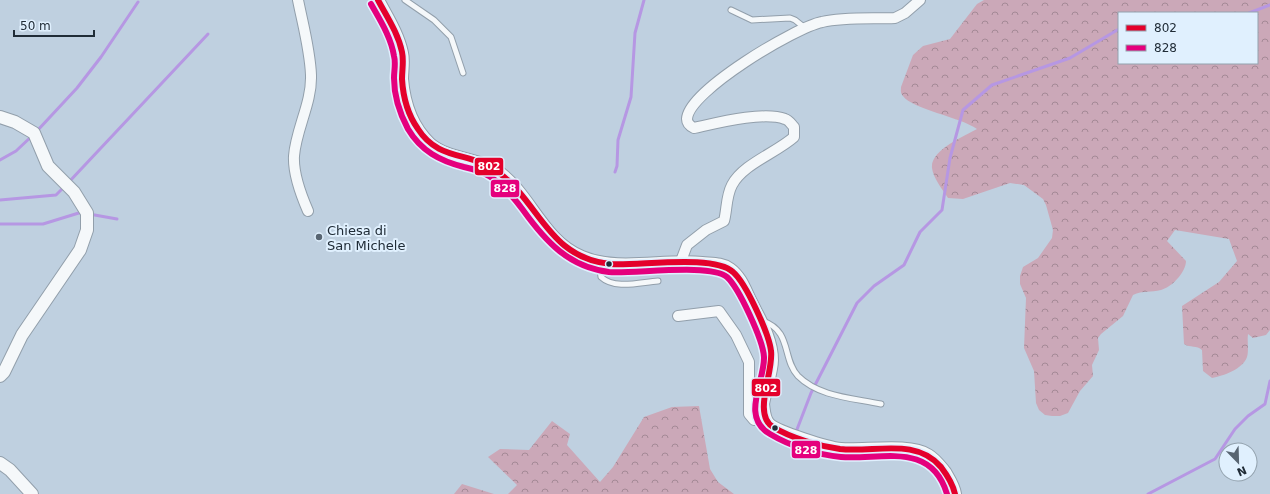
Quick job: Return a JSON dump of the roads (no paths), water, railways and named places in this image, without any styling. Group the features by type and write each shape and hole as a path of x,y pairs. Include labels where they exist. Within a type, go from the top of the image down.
{"street":[{"path":"298,0 307,40 311,76 304,120 294,157 295,169 302,197 308,211"},
{"path":"378,0 398,35 403,55 404,97 409,114 417,128 430,144 457,157 495,169 512,183 546,231 560,245 581,257 599,263 681,261 719,264 730,268 738,277 760,320 770,344 772,361 763,404 766,419 774,428 840,449 913,449 928,454 940,466 951,482 955,494"},
{"path":"681,261 687,245 706,230 724,221 728,195 732,184 740,175 755,162 782,147 794,137 794,127 787,119 773,117 746,118 694,128 689,124 687,119 691,105 718,80 784,37 822,22 895,18 905,13 920,0"},
{"path":"0,117 15,122 34,133 48,166 74,192 87,213 87,230 80,250 22,335 4,372 0,376"},
{"path":"678,316 719,311 736,334 749,362 749,414 754,420 766,419"},
{"path":"0,463 10,470 32,494"}],"lane":[{"path":"405,0 434,20 450,37 463,73"},
{"path":"731,10 752,20 790,18 805,28"},
{"path":"599,263 601,277 606,282 613,285 658,281"},
{"path":"760,320 768,322 784,340 790,362 797,375 810,386 820,391 881,404"}],"waterway":[{"path":"615,172 617,166 618,140 631,97 635,33 644,0"},
{"path":"37,131 77,88 101,57 138,2"},
{"path":"1252,12 1270,5"},
{"path":"796,432 811,393 857,303 874,286 904,265 920,232 942,210 950,158 963,110 992,85 1070,58 1118,30"},
{"path":"68,183 208,34"},
{"path":"0,160 16,151 33,135"},
{"path":"0,200 56,195 64,187"},
{"path":"0,224 43,224 82,212"},
{"path":"89,214 117,219"},
{"path":"1148,494 1215,459 1235,429 1248,416 1265,404 1270,381"}],"place":[{"name":"Chiesa di San Michele","path":"319,237"}]}
